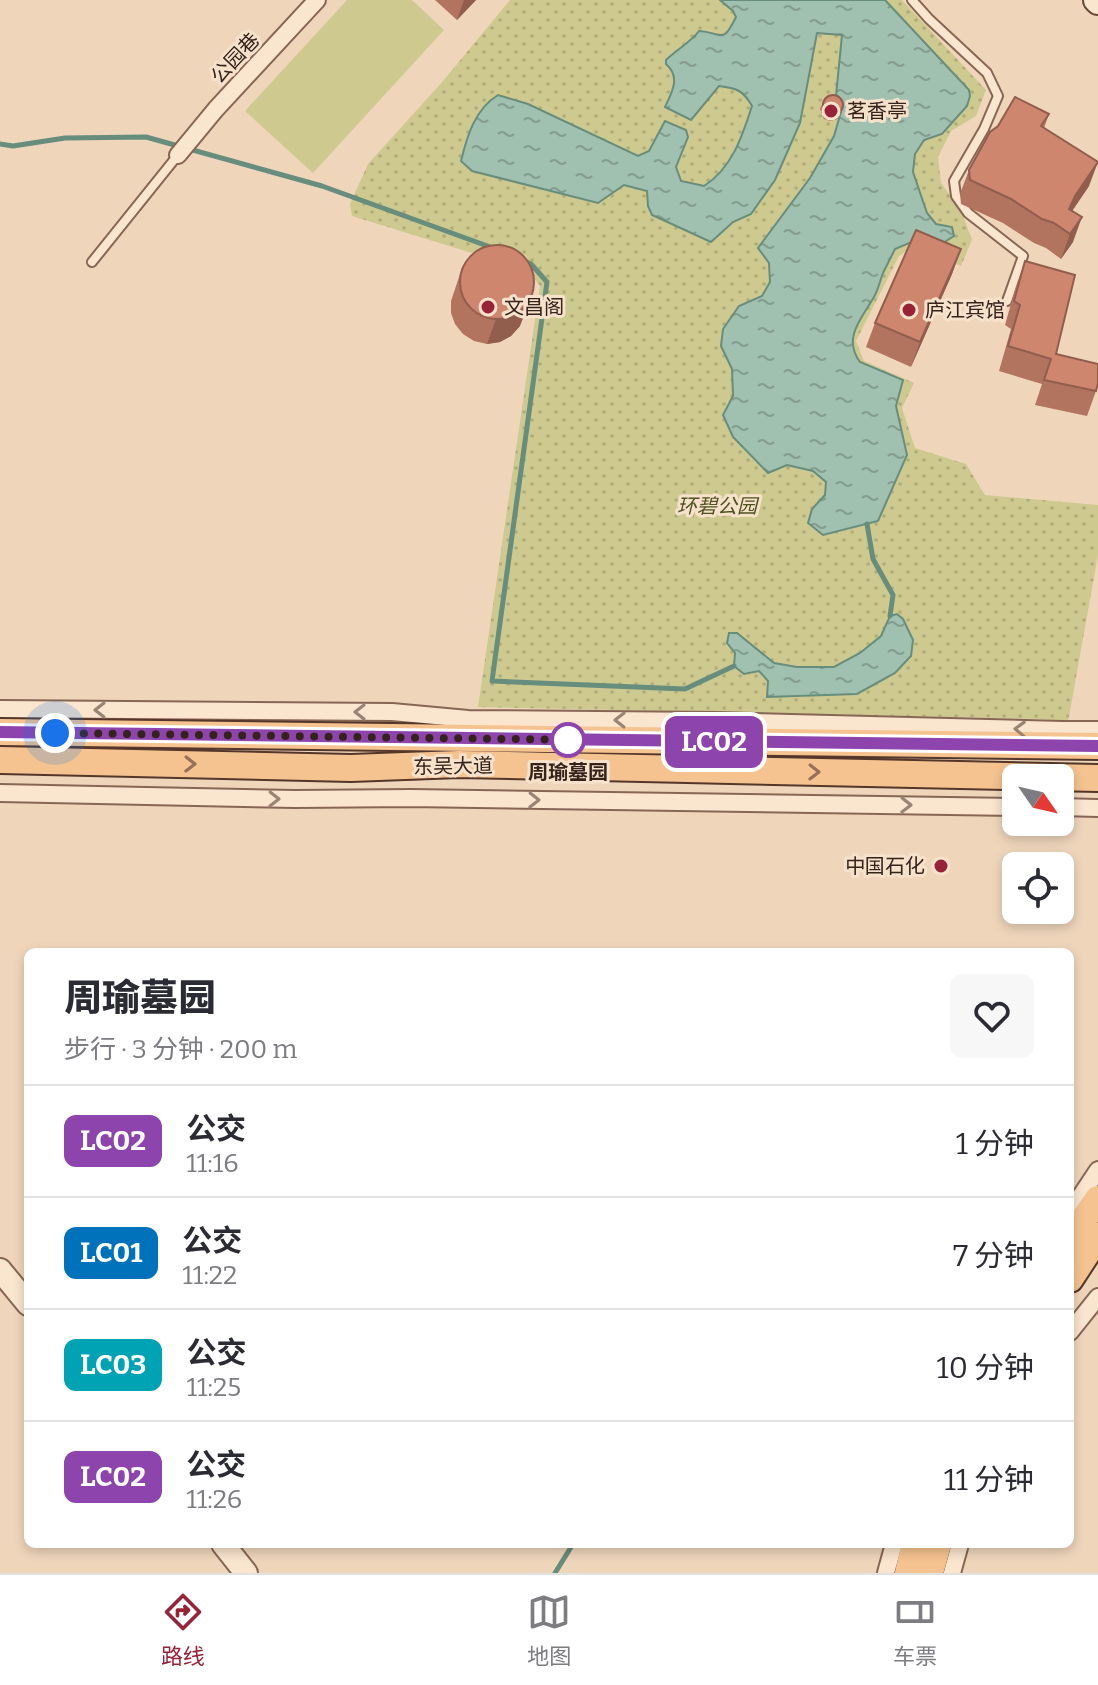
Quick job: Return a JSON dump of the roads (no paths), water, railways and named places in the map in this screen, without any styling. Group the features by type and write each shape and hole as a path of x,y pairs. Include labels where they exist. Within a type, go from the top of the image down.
{"main road":[{"name":"东吴大道","path":"0,732 1098,746"},
{"name":"东吴大道","path":"0,760 351,768 459,764 1098,778"},
{"path":"1074,1233 1098,1199"},
{"path":"1074,1273 1098,1236"},
{"path":"908,1573 914,1548"},
{"path":"930,1573 937,1548"}],"street":[{"name":"公园巷","path":"178,155 216,109 317,0"},
{"path":"0,709 392,712 468,719 1098,730"},
{"path":"0,793 1002,807"},
{"path":"1074,807 1098,808"},
{"path":"1074,1206 1098,1170"},
{"path":"0,1270 24,1299"},
{"path":"1074,1327 1098,1297"},
{"path":"226,1548 246,1573"},
{"path":"886,1573 893,1548"},
{"path":"952,1573 959,1548"}],"lane":[{"path":"912,0 987,73 998,96 984,129 954,181 956,196 968,213 1023,256 1007,301"},
{"path":"92,262 178,155"}],"water":[{"path":"720,0 885,0 969,90 967,106 942,134 924,140 915,154 913,172 927,213 936,224 952,227 954,236 946,241 946,250 936,252 909,243 895,249 853,336 855,353 860,362 903,380 896,406 907,455 878,521 823,535 808,523 812,509 825,495 826,482 813,471 787,465 768,473 733,437 723,415 733,396 732,369 721,346 723,329 739,306 762,296 770,282 769,263 758,248 810,178 834,136 841,112 836,96 842,35 817,33 800,123 775,180 751,214 733,222 711,242 652,215 647,191 624,185 598,203 472,171 461,161 478,115 498,95 528,104 638,156 649,151 665,121 686,130 688,137 676,167 681,181 704,186 729,161 752,106 738,91 719,86 691,120 665,107 674,79 666,60 699,31 721,35 728,32 736,17"},
{"path":"897,614 903,619 913,640 911,656 895,673 857,694 767,697 768,681 759,671 744,674 734,666 735,653 727,643 729,633 737,633 774,663 797,667 834,667 860,653 881,636 890,616"}],"waterway":[{"path":"0,144 13,146 65,138 146,137 322,186 493,248"},
{"path":"524,261 531,264 547,282 492,681 685,689 734,666"},
{"path":"867,524 873,559 893,595 890,616"},
{"path":"555,1573 571,1548"}],"place":[{"name":"茗香亭","path":"831,111"},
{"name":"文昌阁","path":"488,307"},
{"name":"庐江宾馆","path":"909,310"},
{"name":"周瑜墓园","path":"568,740"},
{"name":"中国石化","path":"941,866"}],"park label":[{"name":"环碧公园","path":"717,506"}]}
